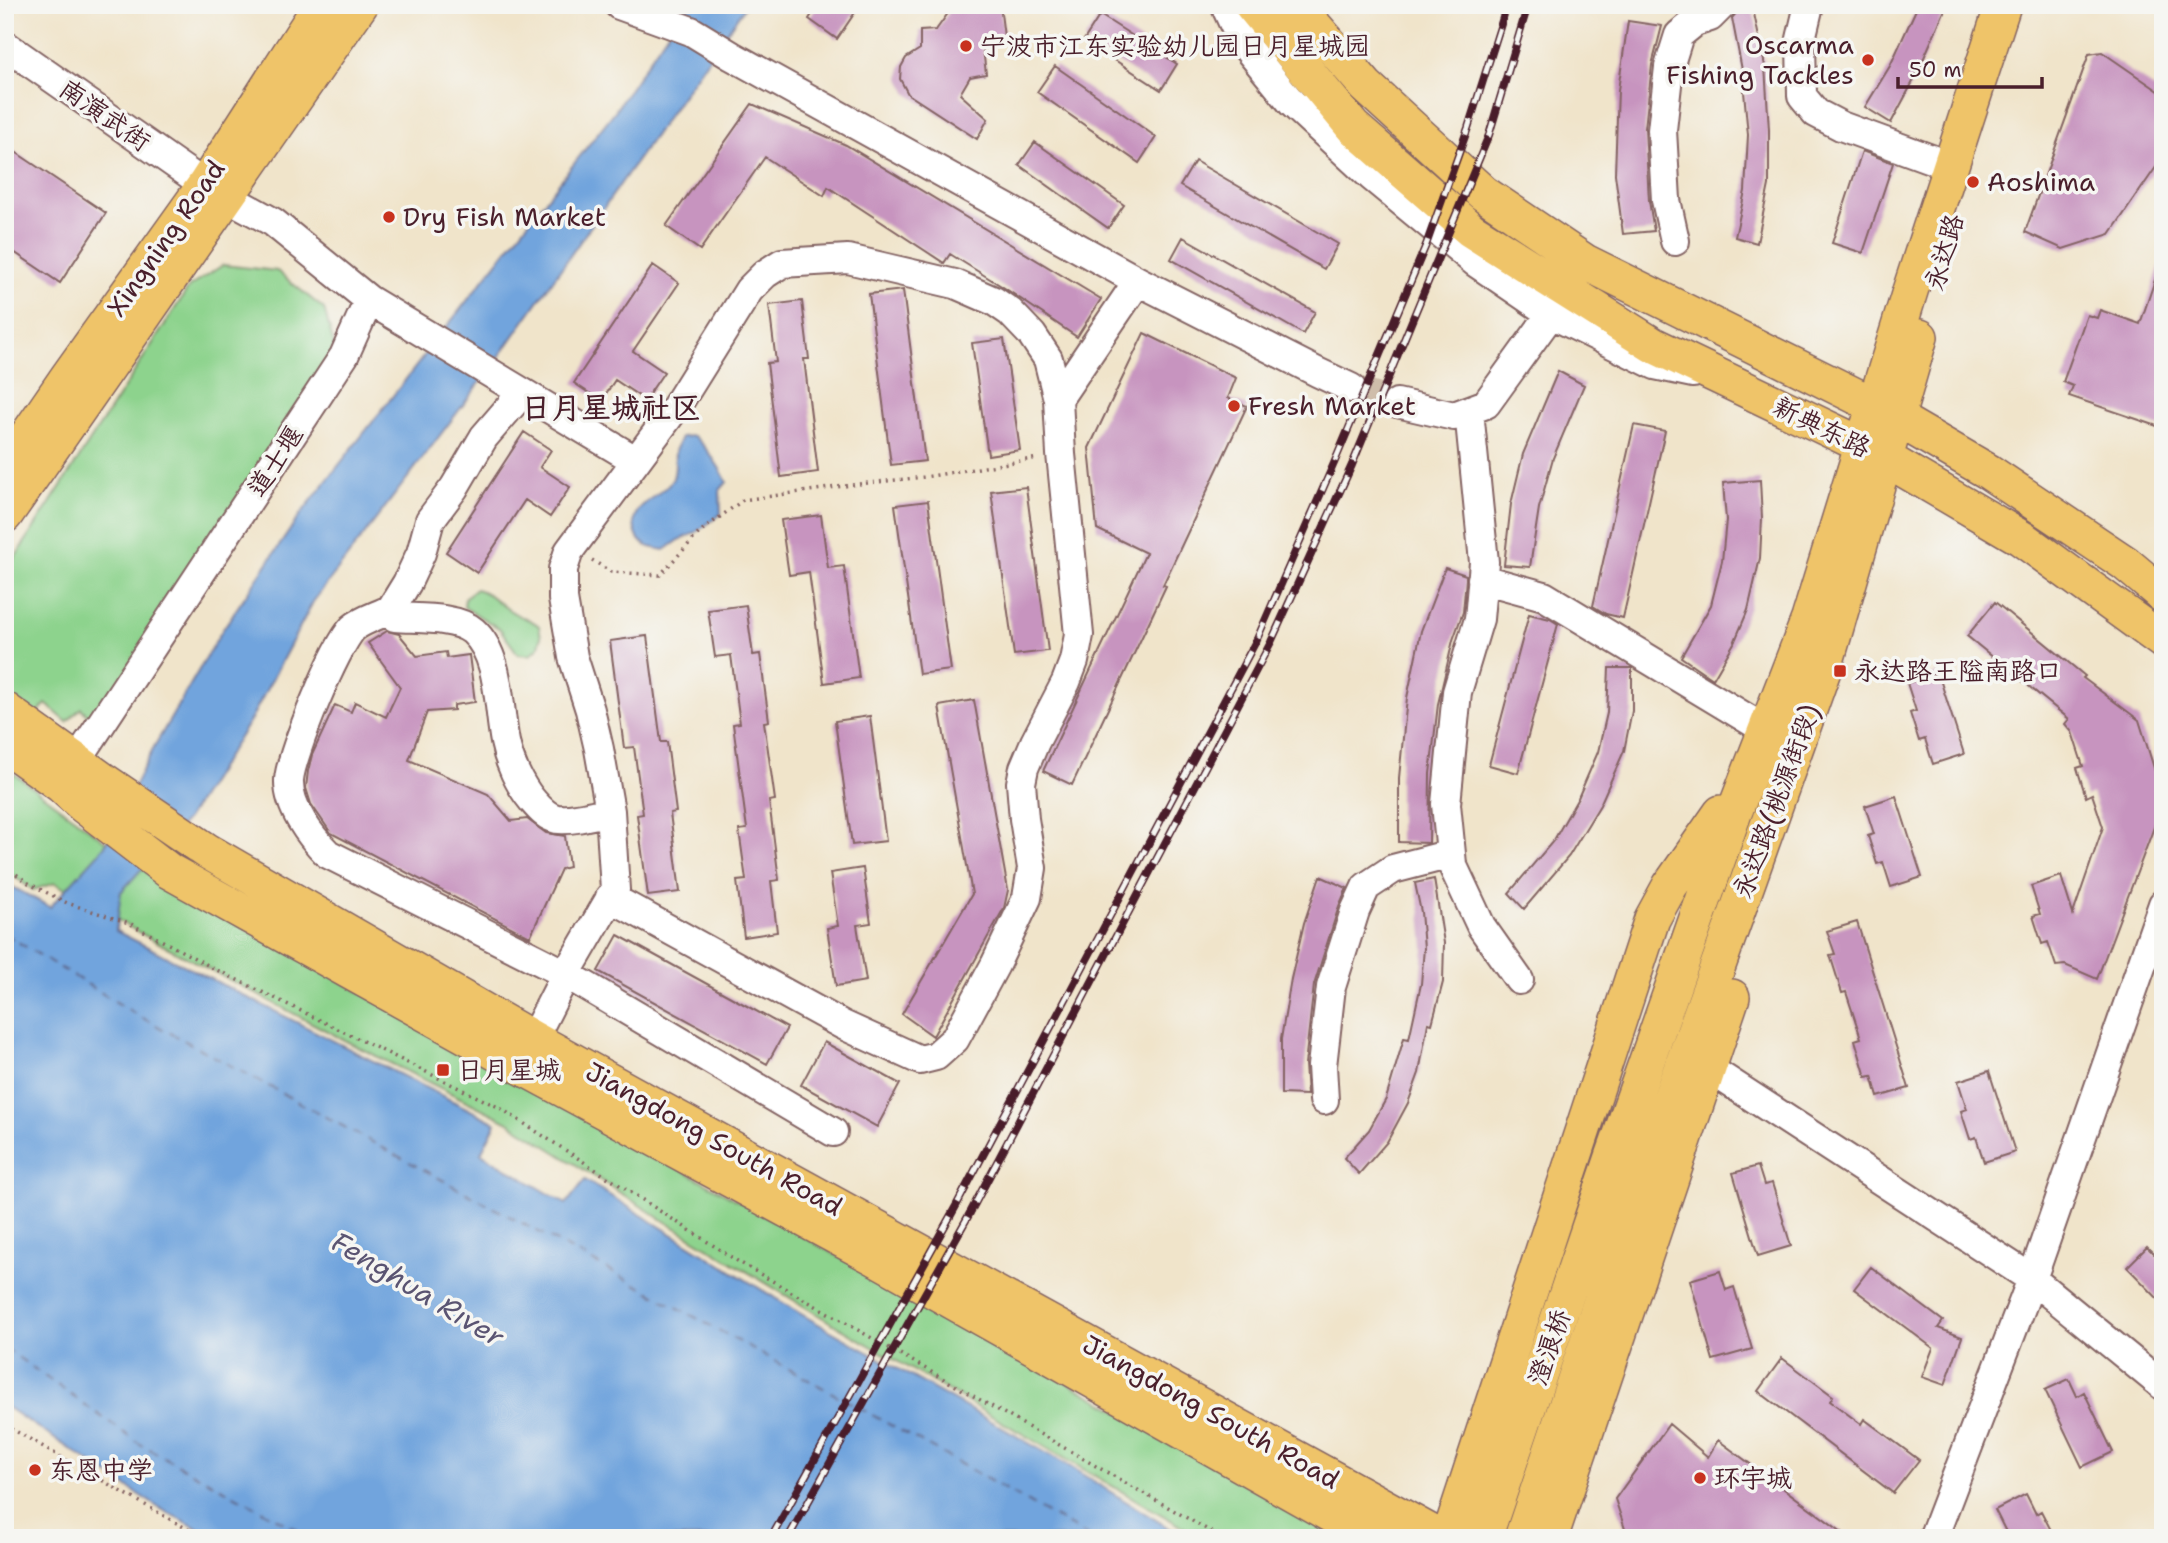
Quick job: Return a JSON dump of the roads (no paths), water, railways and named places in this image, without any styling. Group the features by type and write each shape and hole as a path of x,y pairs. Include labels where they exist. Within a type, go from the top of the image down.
{"main road":[{"name":"Xingning Road","path":"216,191 321,5"},
{"name":"Xingning Road","path":"5,468 80,381 216,191 360,5"},
{"name":"新典东路","path":"1252,5 1353,127 1471,230 1653,345 1874,452 2021,538 2163,641"},
{"name":"新典东路","path":"1296,5 1366,86 1483,193 1586,262 1885,412 1989,472 2125,563 2163,595"},
{"name":"永达路","path":"1885,412 1950,166 2003,5"},
{"name":"永达路","path":"1885,412 2020,5"},
{"path":"5,515 80,381"},
{"name":"永达路(桃源街段)","path":"1642,1180 1825,665 1885,412"},
{"name":"永达路(桃源街段)","path":"1613,1157 1748,776 1874,452"},
{"name":"Jiangdong South Road","path":"5,710 169,872 526,1052 1441,1538"},
{"path":"1550,1538 1755,929 1805,722"},
{"name":"Jiangdong South Road","path":"5,745 207,851 526,1052 876,1258 1372,1538"},
{"path":"1448,1538 1652,919 1670,886 1748,776"},
{"name":"澄浪桥","path":"1484,1538 1613,1157"},
{"name":"澄浪桥","path":"1522,1538 1642,1180"}],"street":[{"path":"619,5 691,31 1138,281 1351,388"},
{"path":"1225,5 1242,42 1292,103 1372,177 1475,262 1551,314 1655,365 1722,378"},
{"path":"1675,241 1666,200 1662,130 1669,67 1679,35 1695,22 1710,17 1722,5"},
{"path":"1804,7 1801,39 1802,96 1816,113 1841,126 1950,166"},
{"name":"南演武街","path":"5,45 216,191"},
{"path":"216,191 273,222 369,300 635,460"},
{"path":"526,1052 566,974 610,898 615,890 610,811 593,723 573,657 563,599 563,569 569,551 676,407 750,290 765,274 782,263 848,259 955,284 1010,312 1032,335 1048,359 1058,399 1079,635 1074,661 1066,682 1035,742 1021,783 1032,868 1027,898 955,1039 936,1056 920,1060 907,1055 843,1024 610,898"},
{"path":"1058,399 1138,281"},
{"name":"道士堰","path":"81,783 344,356 369,300"},
{"path":"1397,404 1454,416 1486,404 1551,314"},
{"path":"522,393 484,437 454,488 430,520 421,552 391,609 354,626 337,650 296,751 289,781 293,803 312,838 328,854 566,974 833,1132"},
{"path":"1469,411 1484,562 1479,619 1457,692 1446,803 1452,864 1481,926 1519,980"},
{"path":"2125,563 2163,575"},
{"path":"1482,579 1544,596 1766,730"},
{"path":"391,609 395,617 457,622 472,631 485,645 492,659 505,746 528,796 541,811 557,819 610,811"},
{"path":"1324,1100 1322,1066 1331,987 1355,911 1366,887 1393,869 1451,855"},
{"path":"1933,1538 2032,1279 2163,904"},
{"path":"1708,1068 2032,1279 2163,1386"}],"water":[{"name":"Fenghua Rıver","path":"686,5 746,5 492,367 313,602 251,719 187,819 121,892 116,931 496,1123 481,1153 566,1204 585,1180 801,1314 1064,1463 1185,1538 216,1538 159,1508 5,1406 5,883 50,907 104,847 154,747 221,632 300,515 615,111"},
{"path":"694,436 713,458 727,482 720,490 721,514 665,550 642,543 634,525 635,516 639,509 674,477 675,452 681,437"}],"tunnel":[{"path":"1351,388 1397,403"}],"railway":[{"path":"771,1538 956,1206 1257,639 1426,245 1468,128 1507,5"},
{"path":"788,1538 970,1213 1271,642 1352,465 1489,135 1528,5"}],"place":[{"name":"宁波市江东实验幼儿园日月星城园","path":"966,46"},
{"name":"Oscarma Fishing Tackles","path":"1868,60"},
{"name":"Aoshima","path":"1973,182"},
{"name":"Dry Fish Market","path":"389,217"},
{"name":"Fresh Market","path":"1234,406"},
{"name":"永达路王隘南路口","path":"1840,671"},
{"name":"日月星城","path":"443,1070"},
{"name":"东恩中学","path":"35,1470"},
{"name":"环宇城","path":"1700,1478"}],"district":[{"name":"日月星城社区","path":"611,408"}]}
